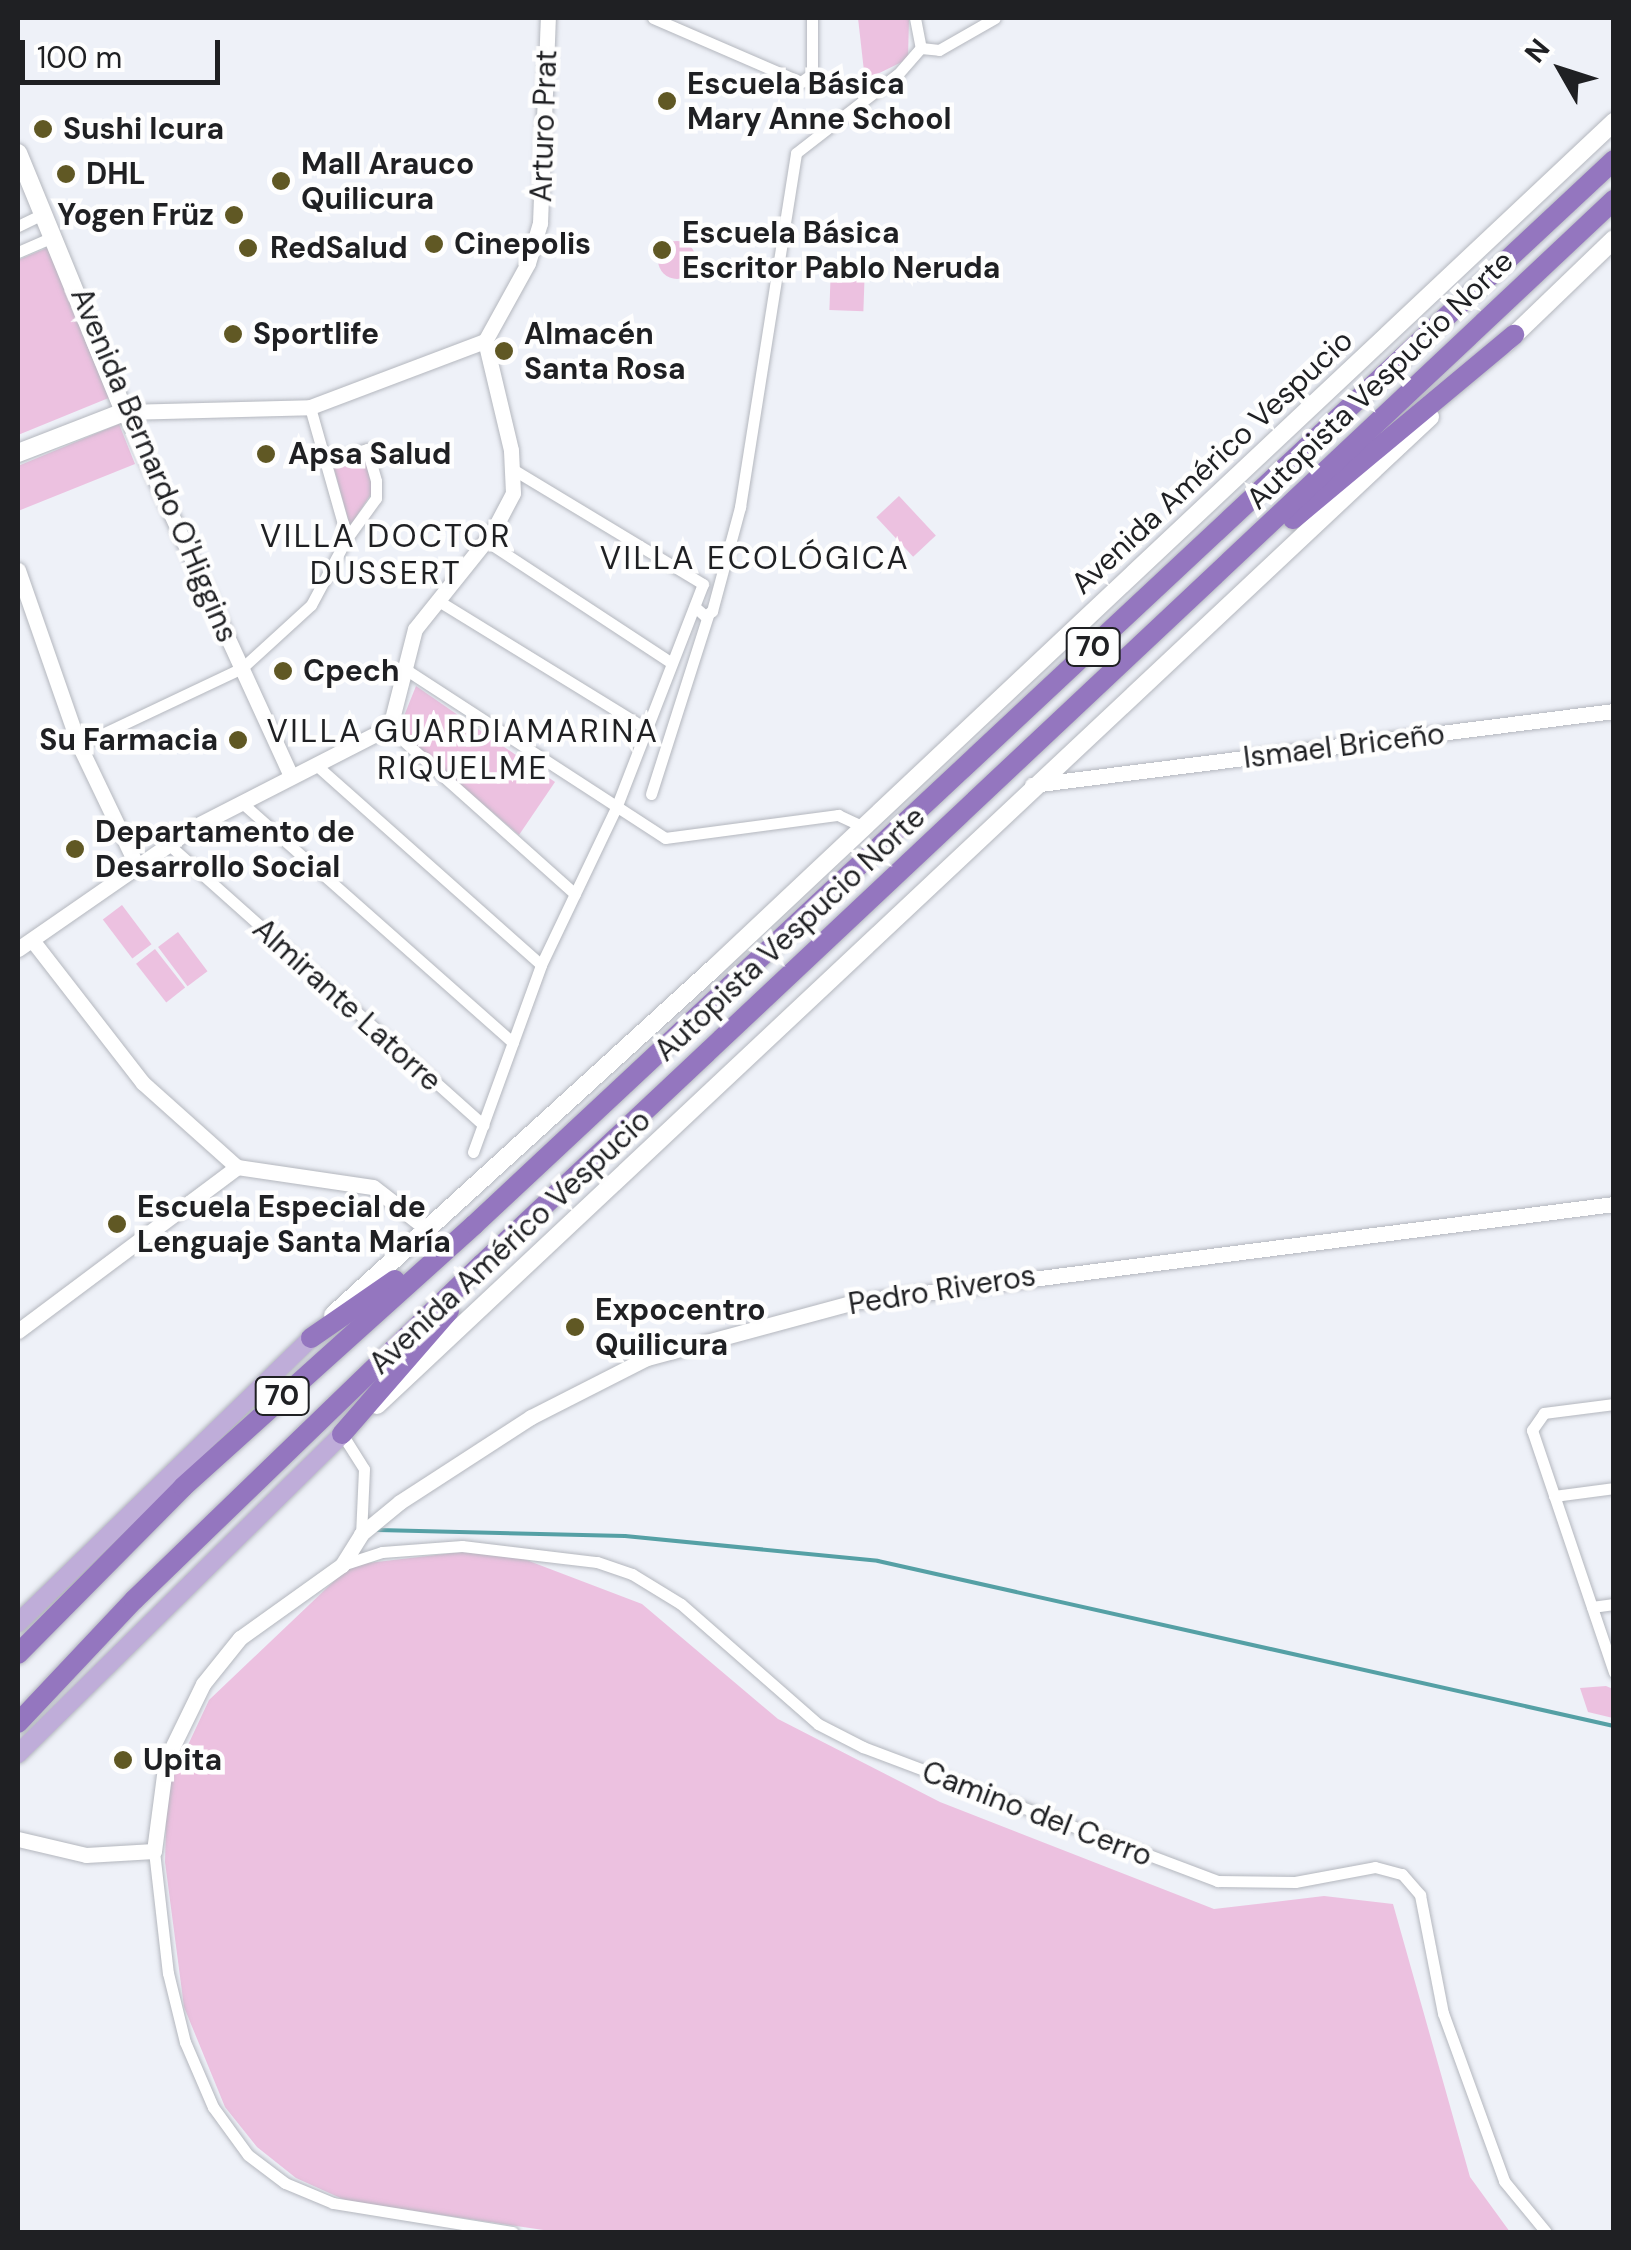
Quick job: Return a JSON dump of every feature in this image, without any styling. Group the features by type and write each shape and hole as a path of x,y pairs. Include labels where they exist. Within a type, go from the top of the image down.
{"highway":[{"name":"Autopista Vespucio Norte","path":"18,1654 94,1572 474,1225 1614,160"},
{"name":"Autopista Vespucio Norte","path":"18,1723 134,1600 482,1264 1614,200"},
{"path":"1216,578 1334,488 1514,336"},
{"path":"311,1338 474,1225"},
{"path":"342,1434 482,1264"}],"main road":[{"name":"Avenida Américo Vespucio","path":"18,1623 426,1228 864,827 1614,122"},
{"name":"Avenida Bernardo O'Higgins","path":"18,153 56,236 124,412"},
{"name":"Avenida Américo Vespucio","path":"18,1754 342,1434 1614,239"},
{"path":"18,452 124,412"}],"street":[{"name":"Arturo Prat","path":"485,341 537,238 548,18"},
{"path":"653,18 797,81 808,79 812,18"},
{"path":"915,18 913,33 921,48"},
{"path":"921,48 939,50 995,18"},
{"path":"651,794 740,507 796,152 898,74 921,48"},
{"path":"18,226 45,214"},
{"path":"18,252 56,236"},
{"path":"18,949 168,843 387,726 415,630 486,541 510,501 514,470 485,341 310,407 124,412"},
{"path":"310,407 347,538"},
{"name":"Avenida Bernardo O'Higgins","path":"124,412 291,776"},
{"path":"79,745 242,668 310,605 347,538 376,498 376,480 367,449 326,460"},
{"path":"472,1152 540,965 616,808 703,584 514,470"},
{"path":"486,541 672,663"},
{"path":"18,570 79,745 136,864"},
{"path":"436,600 647,729"},
{"path":"695,607 708,615"},
{"path":"406,668 665,838 838,816 864,827"},
{"name":"Ismael Briceño","path":"1030,786 1614,711"},
{"path":"387,726 575,894"},
{"path":"1064,754 1074,780"},
{"path":"315,764 540,965"},
{"path":"241,802 514,1043"},
{"name":"Almirante Latorre","path":"168,843 483,1126"},
{"path":"32,940 143,1084 237,1167 373,1187 426,1228"},
{"path":"18,1331 237,1167"},
{"name":"Pedro Riveros","path":"342,1566 361,1534 400,1502 590,1383 710,1340 854,1302 990,1281 1614,1204"},
{"path":"1614,1404 1544,1413 1534,1420 1554,1496 1614,1672"},
{"path":"342,1434 364,1470 361,1534"},
{"path":"1554,1496 1614,1488"},
{"name":"Camino del Cerro","path":"342,1566 382,1552 462,1546 597,1562 632,1574 681,1604 818,1724 863,1747 1217,1881 1295,1882 1375,1867 1402,1874 1420,1895 1443,2013 1504,2182 1546,2232"},
{"path":"342,1566 256,1624 203,1684 162,1774 154,1852 168,1973 185,2042 214,2107 248,2156 285,2183 334,2204 513,2232"},
{"path":"1592,1606 1614,1604"},
{"path":"21,1837 86,1855 154,1852"}],"shaded area":[{"path":"858,18 909,18 908,59 865,80"},
{"path":"677,241 690,247 696,260 690,273 677,279 664,273 658,260 664,247"},
{"path":"49,247 111,397 18,435 18,260"},
{"path":"831,264 865,265 863,311 829,310"},
{"path":"119,424 135,464 18,511 18,466"},
{"path":"364,455 373,491 350,526 333,465"},
{"path":"899,496 936,535 913,557 876,517"},
{"path":"416,686 555,782 519,835 398,731"},
{"path":"122,905 151,944 132,959 103,919"},
{"path":"178,932 207,971 188,986 158,947"},
{"path":"155,949 185,988 166,1002 136,964"},
{"path":"495,1548 642,1604 778,1719 940,1802 1214,1909 1324,1896 1393,1904 1470,2177 1510,2232 557,2232 347,2201 296,2178 257,2147 225,2107 184,2007 165,1862 167,1790 209,1700 351,1565"},
{"path":"1580,1688 1613,1689 1613,1718 1588,1712"}],"waterway":[{"path":"378,1530 625,1536 878,1561 1614,1726"}],"place":[{"name":"Escuela Básica Mary Anne School","path":"667,101"},
{"name":"Sushi Icura","path":"43,129"},
{"name":"DHL","path":"66,174"},
{"name":"Mall Arauco Quilicura","path":"281,181"},
{"name":"Yogen Früz","path":"234,215"},
{"name":"Cinepolis","path":"434,244"},
{"name":"RedSalud","path":"248,248"},
{"name":"Escuela Básica Escritor Pablo Neruda","path":"662,250"},
{"name":"Sportlife","path":"233,334"},
{"name":"Almacén Santa Rosa","path":"504,351"},
{"name":"Apsa Salud","path":"266,454"},
{"name":"Cpech","path":"283,671"},
{"name":"Su Farmacia","path":"238,740"},
{"name":"Departamento de Desarrollo Social","path":"75,849"},
{"name":"Escuela Especial de Lenguaje Santa María","path":"117,1224"},
{"name":"Expocentro Quilicura","path":"575,1327"},
{"name":"Upita","path":"123,1760"}],"district":[{"name":"VILLA DOCTOR DUSSERT","path":"386,556"},
{"name":"VILLA ECOLÓGICA","path":"755,558"},
{"name":"VILLA GUARDIAMARINA RIQUELME","path":"463,750"}]}
